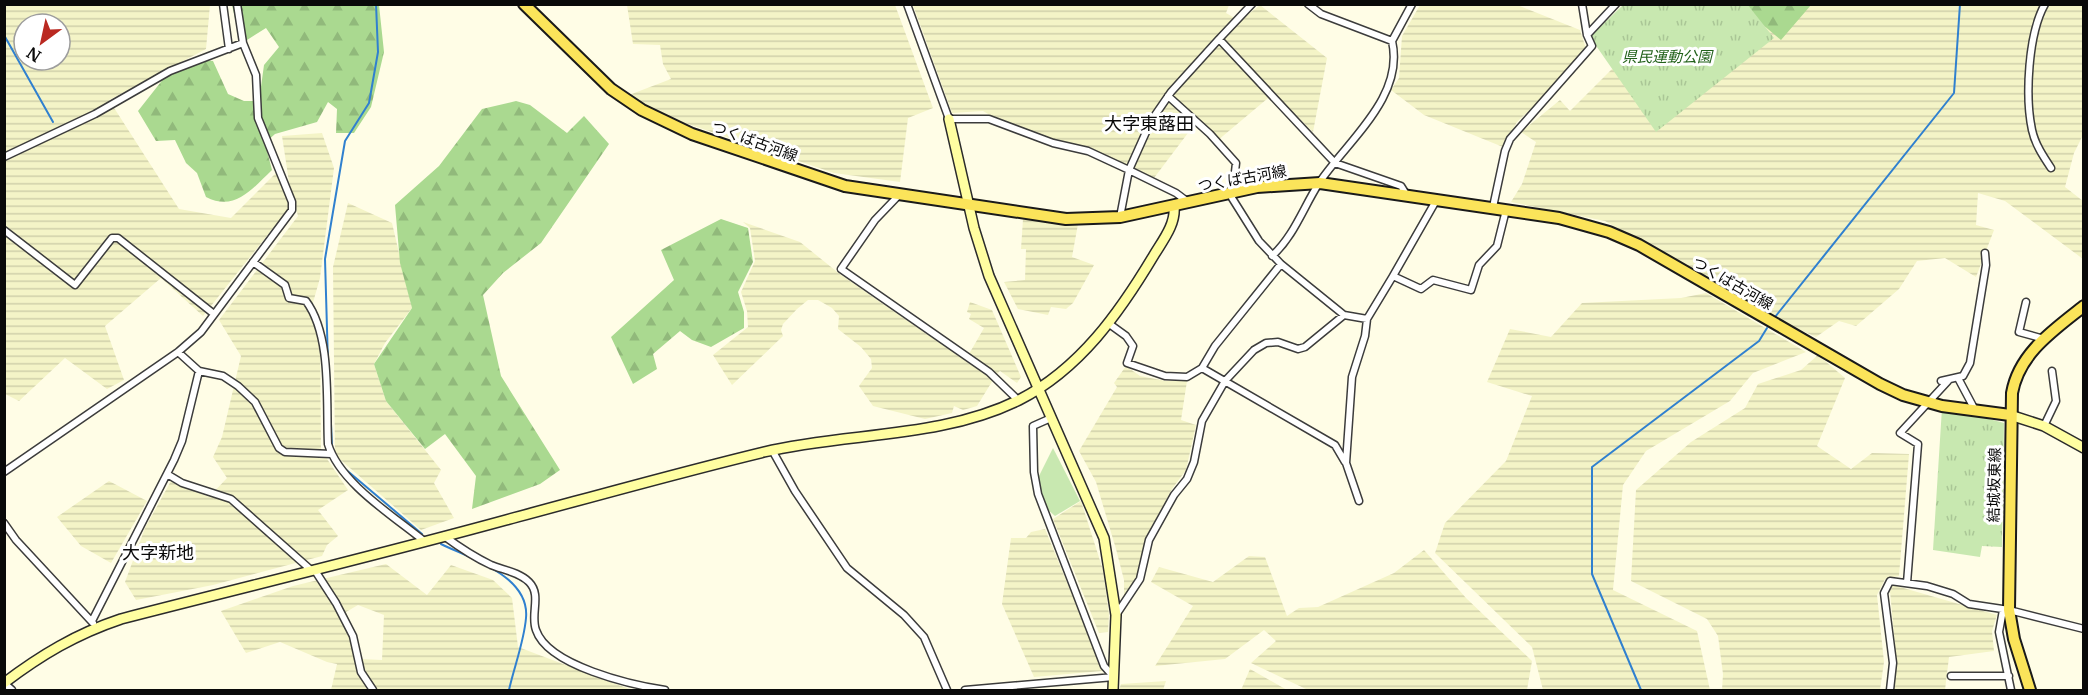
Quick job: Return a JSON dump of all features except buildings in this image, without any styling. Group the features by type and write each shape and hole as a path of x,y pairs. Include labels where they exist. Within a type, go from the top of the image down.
{"main road":[{"name":"つくば古河線","path":"524,4 611,89 666,123 803,174 845,186 1066,219 1120,217 1266,186 1320,183 1438,198 1577,222 1639,246 1888,388 1927,402 2010,415"},
{"name":"結城坂東線","path":"2030,690 2006,610 2010,415 2016,375 2028,356 2044,339 2084,306"}],"street":[{"path":"224,4 229,49"},
{"path":"4,471 178,352 201,332 293,206 258,118 256,75 243,43 237,4"},
{"path":"906,4 949,119 968,205 989,276 1104,538 1116,615 1113,690"},
{"path":"1120,217 1129,170 1146,127 1168,96 1252,4"},
{"path":"1308,4 1321,14 1392,41"},
{"path":"1272,256 1283,246 1320,183 1368,123 1386,91 1394,70 1395,54 1392,41 1412,4"},
{"path":"1493,207 1505,151 1510,139 1593,46 1587,35 1582,4"},
{"path":"1587,35 1616,4"},
{"path":"2045,4 2037,18 2032,47 2031,123 2038,147 2051,168"},
{"path":"1218,39 1335,163 1401,186 1406,194"},
{"path":"4,157 95,114 170,71 243,43"},
{"path":"1168,96 1210,134 1236,163 1232,198 1272,256 1344,315 1367,319"},
{"path":"949,119 989,119 1053,142 1088,151 1186,199 1188,203"},
{"path":"899,195 875,220 841,269 989,372 1018,400"},
{"path":"1346,463 1352,377 1365,336 1367,319 1438,198"},
{"path":"12,690 4,683 40,656 94,625 444,536 672,474 772,450 947,425 972,419 1018,400 1037,389 1076,359 1122,307 1174,219 1174,206"},
{"path":"1393,276 1421,289 1433,280 1471,290 1479,265 1497,246 1506,210"},
{"path":"4,230 75,285 112,238 118,238 214,314"},
{"path":"1907,583 1918,444 1900,433 1945,381 1963,376 1970,363 1985,253"},
{"path":"253,262 285,285 289,298 306,301 315,314 323,344 328,444 331,454 346,477 424,541"},
{"path":"1108,323 1126,336 1133,346 1127,363 1165,376 1187,377 1202,368 1215,346 1281,264"},
{"path":"2026,302 2019,332 2044,339"},
{"path":"1116,615 1140,579 1149,540 1174,495 1187,479 1194,462 1202,421 1225,381 1254,350 1266,343 1278,342 1298,349 1305,347 1344,315"},
{"path":"178,352 199,371 223,376 238,386 255,402 279,447 285,452 331,454"},
{"path":"1202,368 1335,445 1346,463 1359,501"},
{"path":"94,625 182,441 199,371"},
{"path":"2044,426 2056,402 2052,371"},
{"path":"1958,378 1976,411"},
{"path":"2010,415 2044,426 2084,448"},
{"path":"1051,418 1033,426 1034,472 1038,494 1104,666 1114,676"},
{"path":"772,450 795,490 847,568 904,615 924,637 946,690"},
{"path":"167,474 182,483 231,498 313,570 336,603 353,636 361,672 373,690"},
{"path":"4,522 16,540 94,625"},
{"path":"444,536 461,548 492,565 522,577 531,584 536,598 534,622 536,633 552,652 563,660 644,687 665,690"},
{"path":"1890,690 1893,663 1884,593 1890,581 1944,590 1969,604 2006,610 2084,629"},
{"path":"2006,610 1999,632 2011,690"},
{"path":"1951,675 2009,676"},
{"path":"965,690 1114,676"}],"green space":[{"name":"県民運動公園","path":"1747,4 1774,38 1656,132 1590,37 1623,5"},
{"path":"5,5 210,5 206,49 109,100 179,209 231,218 281,168 289,208 203,316 161,278 105,326 124,380 107,389 65,358 19,401 5,394"},
{"path":"232,5 379,5 384,52 371,107 354,133 336,133 337,109 328,102 317,122 275,134 265,143 272,170 250,191 226,202 206,197 197,173 186,163 175,140 156,141 138,111 164,78 193,59 213,61 228,94 244,101 259,101 264,65 279,47 266,28 247,40 237,27"},
{"path":"627,5 895,5 933,108 908,118 900,182 834,173 670,118 638,101 629,95 671,79 663,64 660,45 633,44"},
{"path":"913,5 1229,5 1226,13 1240,21 1260,5 1327,58 1313,132 1274,93 1217,141 1194,125 1154,178 1125,164 1005,124 983,111 952,113"},
{"path":"1420,5 1517,5 1580,30 1586,49 1571,70 1517,122 1503,147 1424,115 1391,90 1399,78 1402,36"},
{"path":"1648,5 2083,5 2083,135 2074,153 2065,187 2083,201 2083,259 2005,201 1978,193 1976,225 1994,230 1976,277 1945,258 1917,261 1899,289 1856,326 1839,321 1816,337 1769,316 1605,221 1511,202 1522,184 1536,142 1521,132 1560,100 1570,111 1619,62"},
{"path":"1747,5 1811,5 1781,40 1762,24"},
{"path":"516,101 530,105 567,133 584,116 609,144 541,243 503,273 483,295 501,376 560,470 540,484 472,509 476,476 445,434 425,449 386,401 374,364 412,308 400,263 395,205 439,166 482,109"},
{"path":"322,133 334,168 320,278 310,313 320,341 321,450 348,490 318,510 338,536 327,545 322,556 213,585 136,600 125,582 145,528 171,481 209,497 227,478 213,457 222,437 241,356 219,320 298,216 289,182 282,136"},
{"path":"348,203 392,223 412,308 385,343 374,364 386,401 441,470 434,483 454,518 421,530 335,455 333,267"},
{"path":"721,219 748,228 753,262 738,292 744,312 744,328 711,347 692,340 680,331 653,354 657,369 633,384 611,337 674,280 661,250"},
{"path":"1023,219 1078,224 1072,257 1094,265 1073,303 1066,309 1051,307 1048,315 1018,309 1004,282 1025,280 1026,249 1021,249"},
{"path":"743,222 800,242 841,275 993,380 977,406 963,410 954,406 952,413 925,419 873,406 859,386 872,368 871,359 861,347 838,329 839,316 832,308 818,300 808,300 797,309 783,324 781,330 783,336 732,385 713,355 748,327 747,311 741,292 755,261 750,228"},
{"path":"1706,293 1806,352 1753,373 1730,401 1646,451 1623,485 1613,590 1697,631 1710,690 1543,690 1532,647 1435,553 1445,523 1506,461 1532,396 1487,382 1510,329 1551,337 1582,303 1681,298"},
{"path":"970,302 992,310 1021,377 1017,383 1000,371 997,374 969,354 984,328 969,319 971,314 967,312"},
{"path":"1818,355 1845,378 1817,446 1851,469 1872,453 1909,454 1899,576 1885,579 1877,595 1884,662 1880,690 1722,690 1723,674 1718,636 1707,619 1631,581 1636,490 1691,442 1745,408 1758,384 1801,370"},
{"path":"1126,366 1140,376 1166,381 1187,381 1181,420 1196,425 1186,470 1172,489 1145,540 1138,574 1124,601 1124,580 1096,482 1079,451 1117,387 1114,383"},
{"path":"1942,408 1988,417 2004,423 2002,547 1982,546 1980,557 1933,550"},
{"path":"1053,448 1080,501 1055,516 1046,508 1038,478"},
{"path":"109,481 147,501 111,563 81,546 57,517"},
{"path":"1081,501 1103,570 1109,614 1108,632 1099,633 1053,519"},
{"path":"1045,529 1102,671 1034,677 1002,604 1011,538 1026,538 1031,532"},
{"path":"1424,550 1466,598 1532,661 1527,690 1308,690 1251,663 1276,641 1264,630 1225,659 1155,666 1193,606 1151,582 1159,567 1213,582 1249,556 1265,557 1287,616 1299,608 1318,607 1394,573"},
{"path":"386,564 427,595 451,565 493,580 512,598 518,647 632,690 331,690 337,664 280,642 246,653 221,611 293,586","holes":["358,605 384,615 382,660 361,659 346,612"]},
{"path":"1893,585 1997,615 1992,631 1994,651 1949,657 1945,690 1893,690 1896,657 1890,591"},
{"path":"1250,669 1287,690 1241,690"},
{"path":"1166,681 1163,690 1119,690 1121,684"}],"waterway":[{"path":"328,364 325,259 345,141 369,103 378,52 376,4"},
{"path":"1775,317 1954,93 1960,4"},
{"path":"4,35 53,122"},
{"path":"1641,690 1592,574 1592,467 1759,341 1767,328"},
{"path":"331,424 332,448"},
{"path":"344,468 422,534"},
{"path":"441,544 482,563 509,580 519,591 525,603 525,627 509,690"}],"district":[{"name":"大字東蕗田","path":"1149,123"},
{"name":"大字新地","path":"158,552"}]}
